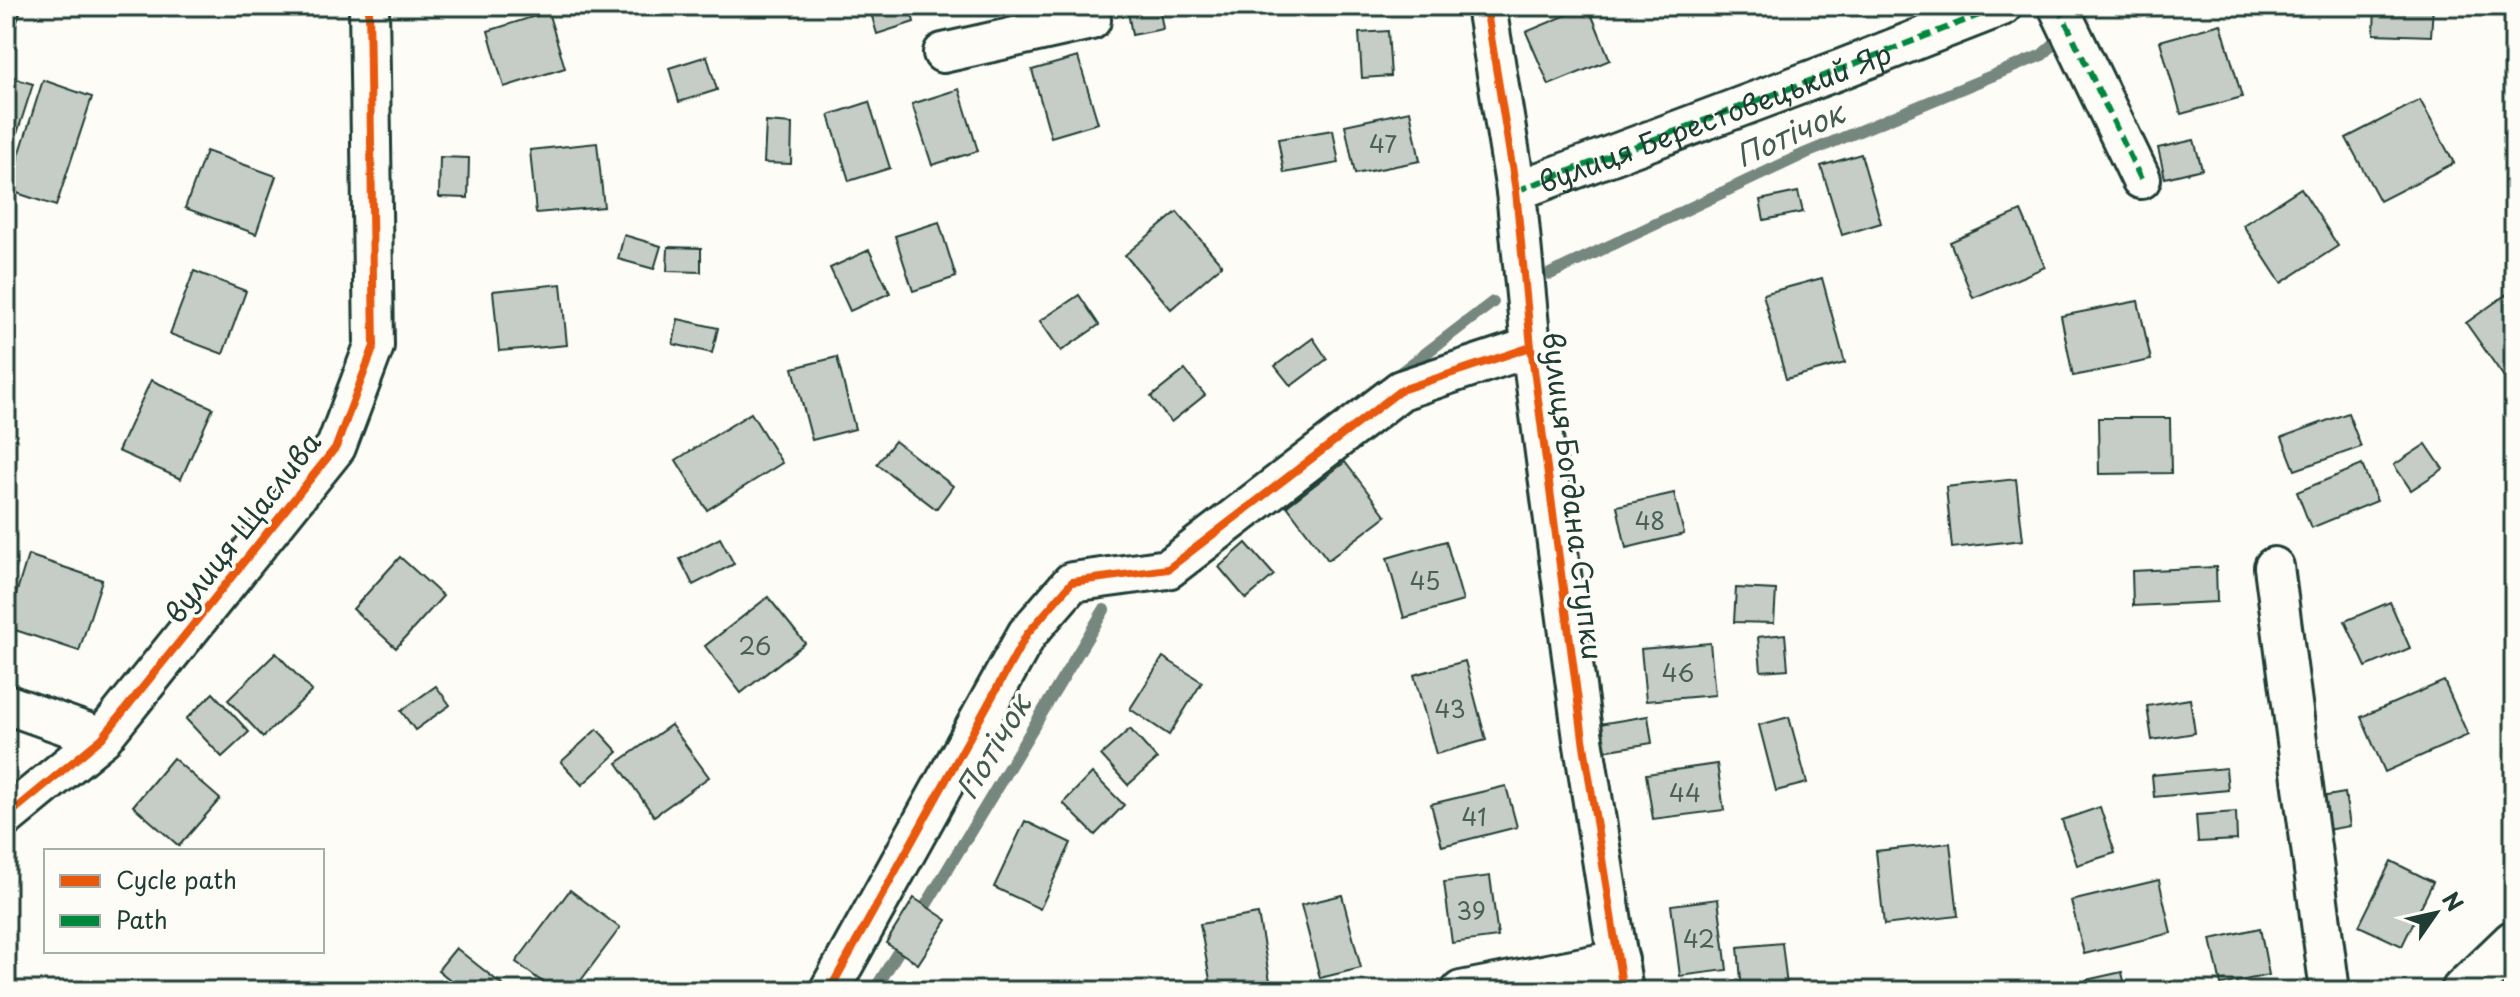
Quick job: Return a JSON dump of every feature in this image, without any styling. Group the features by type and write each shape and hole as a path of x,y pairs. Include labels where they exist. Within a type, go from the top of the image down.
{"street":[{"name":"вулиця Щаслива","path":"6,817 102,738 336,447 374,346 369,6"},
{"path":"943,53 1091,20 1090,6"},
{"name":"вулиця Богдана Ступки","path":"1486,6 1516,191 1531,347 1583,739 1621,976"},
{"name":"вулиця Берестовецький Яр","path":"1516,191 2002,6"},
{"path":"2058,6 2141,179"},
{"path":"829,991 1027,634 1072,582 1168,569 1401,390 1531,347"},
{"path":"2274,567 2330,991"},
{"path":"6,704 102,738"},
{"path":"2464,991 2514,943"},
{"path":"1461,991 1621,976"}],"building":[{"path":"6,6 22,6 10,44 6,42"},
{"path":"869,6 910,6 914,22 877,34"},
{"path":"1127,6 1159,6 1163,29 1132,35"},
{"path":"1588,6 1610,60 1549,85 1526,32"},
{"path":"2375,6 2433,6 2431,36 2374,34"},
{"path":"548,12 565,68 504,87 488,31"},
{"path":"2221,24 2242,97 2181,114 2160,41"},
{"path":"1388,31 1391,76 1362,78 1359,33"},
{"path":"707,56 717,90 679,102 669,68"},
{"path":"1078,57 1098,123 1051,137 1032,70"},
{"path":"6,76 33,84 6,168"},
{"path":"43,80 92,97 56,206 8,190"},
{"path":"959,89 978,151 932,165 912,104"},
{"path":"2420,100 2454,163 2380,201 2346,138"},
{"path":"869,102 890,168 849,181 829,115"},
{"path":"1410,111 1420,161 1355,174 1345,125"},
{"path":"766,122 792,124 791,164 764,163"},
{"path":"1333,130 1339,163 1284,173 1278,139"},
{"path":"2194,140 2202,169 2165,178 2158,148"},
{"path":"597,143 604,207 536,213 530,150"},
{"path":"206,151 276,176 256,234 185,208"},
{"path":"1861,154 1881,223 1842,235 1821,166"},
{"path":"440,157 469,158 468,198 439,197"},
{"path":"2301,188 2338,246 2281,283 2243,225"},
{"path":"1798,192 1803,212 1764,220 1760,200"},
{"path":"2021,211 2045,267 1973,298 1950,242"},
{"path":"1177,212 1222,265 1171,309 1125,255"},
{"path":"939,222 956,277 913,291 895,236"},
{"path":"624,235 661,246 654,269 618,259"},
{"path":"668,247 701,248 701,272 667,271"},
{"path":"869,250 890,293 850,311 830,268"},
{"path":"194,271 246,291 223,354 170,334"},
{"path":"1822,278 1845,363 1786,379 1763,294"},
{"path":"561,284 567,345 499,351 493,291"},
{"path":"2514,289 2514,391 2466,323"},
{"path":"1079,295 1099,325 1061,351 1040,321"},
{"path":"2138,301 2151,360 2073,376 2061,316"},
{"path":"678,319 718,328 712,353 673,344"},
{"path":"1313,338 1327,359 1291,386 1275,366"},
{"path":"837,357 855,429 812,440 793,368"},
{"path":"1185,370 1205,395 1171,422 1151,397"},
{"path":"151,380 213,408 181,479 118,451"},
{"path":"751,413 782,463 707,510 676,460"},
{"path":"2348,413 2361,447 2295,470 2282,437"},
{"path":"2098,418 2170,418 2171,473 2099,474"},
{"path":"895,441 953,486 936,509 877,464"},
{"path":"2426,444 2443,469 2411,490 2394,465"},
{"path":"1345,462 1386,516 1328,560 1287,506"},
{"path":"2362,465 2377,501 2311,528 2297,492"},
{"path":"2016,479 2023,540 1952,548 1946,487"},
{"path":"1674,493 1684,534 1626,548 1617,506"},
{"path":"720,538 734,564 693,585 680,559"},
{"path":"1446,541 1463,601 1404,618 1387,558"},
{"path":"1246,543 1274,575 1246,599 1219,567"},
{"path":"28,555 102,580 79,651 6,627"},
{"path":"400,557 443,596 396,648 353,609"},
{"path":"2216,567 2217,602 2133,606 2132,571"},
{"path":"1736,588 1776,590 1774,623 1734,622"},
{"path":"768,597 805,643 741,693 705,646"},
{"path":"2390,602 2410,648 2366,667 2345,621"},
{"path":"1785,634 1788,669 1761,671 1758,637"},
{"path":"1710,643 1715,695 1646,701 1641,649"},
{"path":"276,653 312,691 263,737 228,700"},
{"path":"1163,657 1202,682 1169,735 1130,709"},
{"path":"1465,661 1486,740 1436,754 1414,675"},
{"path":"2444,681 2468,735 2385,772 2361,717"},
{"path":"436,686 450,705 415,730 401,711"},
{"path":"213,693 249,732 222,757 186,719"},
{"path":"2190,699 2195,733 2152,740 2147,706"},
{"path":"1648,716 1652,743 1597,752 1593,725"},
{"path":"1789,717 1807,783 1776,791 1759,725"},
{"path":"671,725 709,777 654,816 617,763"},
{"path":"597,729 618,752 582,785 561,762"},
{"path":"1130,729 1157,759 1128,785 1101,755"},
{"path":"173,758 220,799 179,846 133,806"},
{"path":"1717,764 1724,810 1653,819 1646,774"},
{"path":"2226,768 2228,790 2154,797 2152,775"},
{"path":"1092,773 1124,805 1095,835 1063,803"},
{"path":"1506,786 1517,827 1442,846 1431,804"},
{"path":"2345,793 2350,826 2314,832 2309,799"},
{"path":"2100,807 2115,853 2077,865 2062,820"},
{"path":"2236,812 2237,840 2198,842 2196,815"},
{"path":"1025,821 1071,843 1040,909 994,887"},
{"path":"1950,843 1958,916 1884,925 1876,851"},
{"path":"2391,861 2433,882 2402,946 2359,926"},
{"path":"1490,876 1498,937 1452,943 1444,882"},
{"path":"2159,880 2171,933 2084,954 2071,901"},
{"path":"570,890 620,928 573,991 554,991 516,962"},
{"path":"1342,895 1361,968 1320,978 1301,905"},
{"path":"914,898 947,920 918,964 886,943"},
{"path":"1718,899 1727,970 1680,976 1671,905"},
{"path":"1258,914 1270,981 1212,991 1200,924"},
{"path":"2260,928 2269,975 2221,985 2211,939"},
{"path":"1782,943 1787,986 1742,990 1738,947"},
{"path":"456,948 510,991 464,991 438,970"},
{"path":"2122,972 2126,991 2089,991 2086,980"}],"waterway":[{"name":"Потічок","path":"1550,274 1804,154 2042,55 2053,45"},
{"name":"Потічок","path":"1396,376 1493,302"},
{"name":"Потічок","path":"917,920 1104,610"},
{"name":"Потічок","path":"874,991 906,939"}],"marked path":[{"path":"1516,191 2002,6"},
{"path":"2058,6 2141,179"}],"cycle path":[{"path":"6,817 102,738 336,447 374,346 369,6"},
{"path":"1486,6 1516,191 1531,347 1583,739 1623,991"},
{"path":"829,991 1027,634 1072,582 1168,569 1401,390 1531,347"}]}
